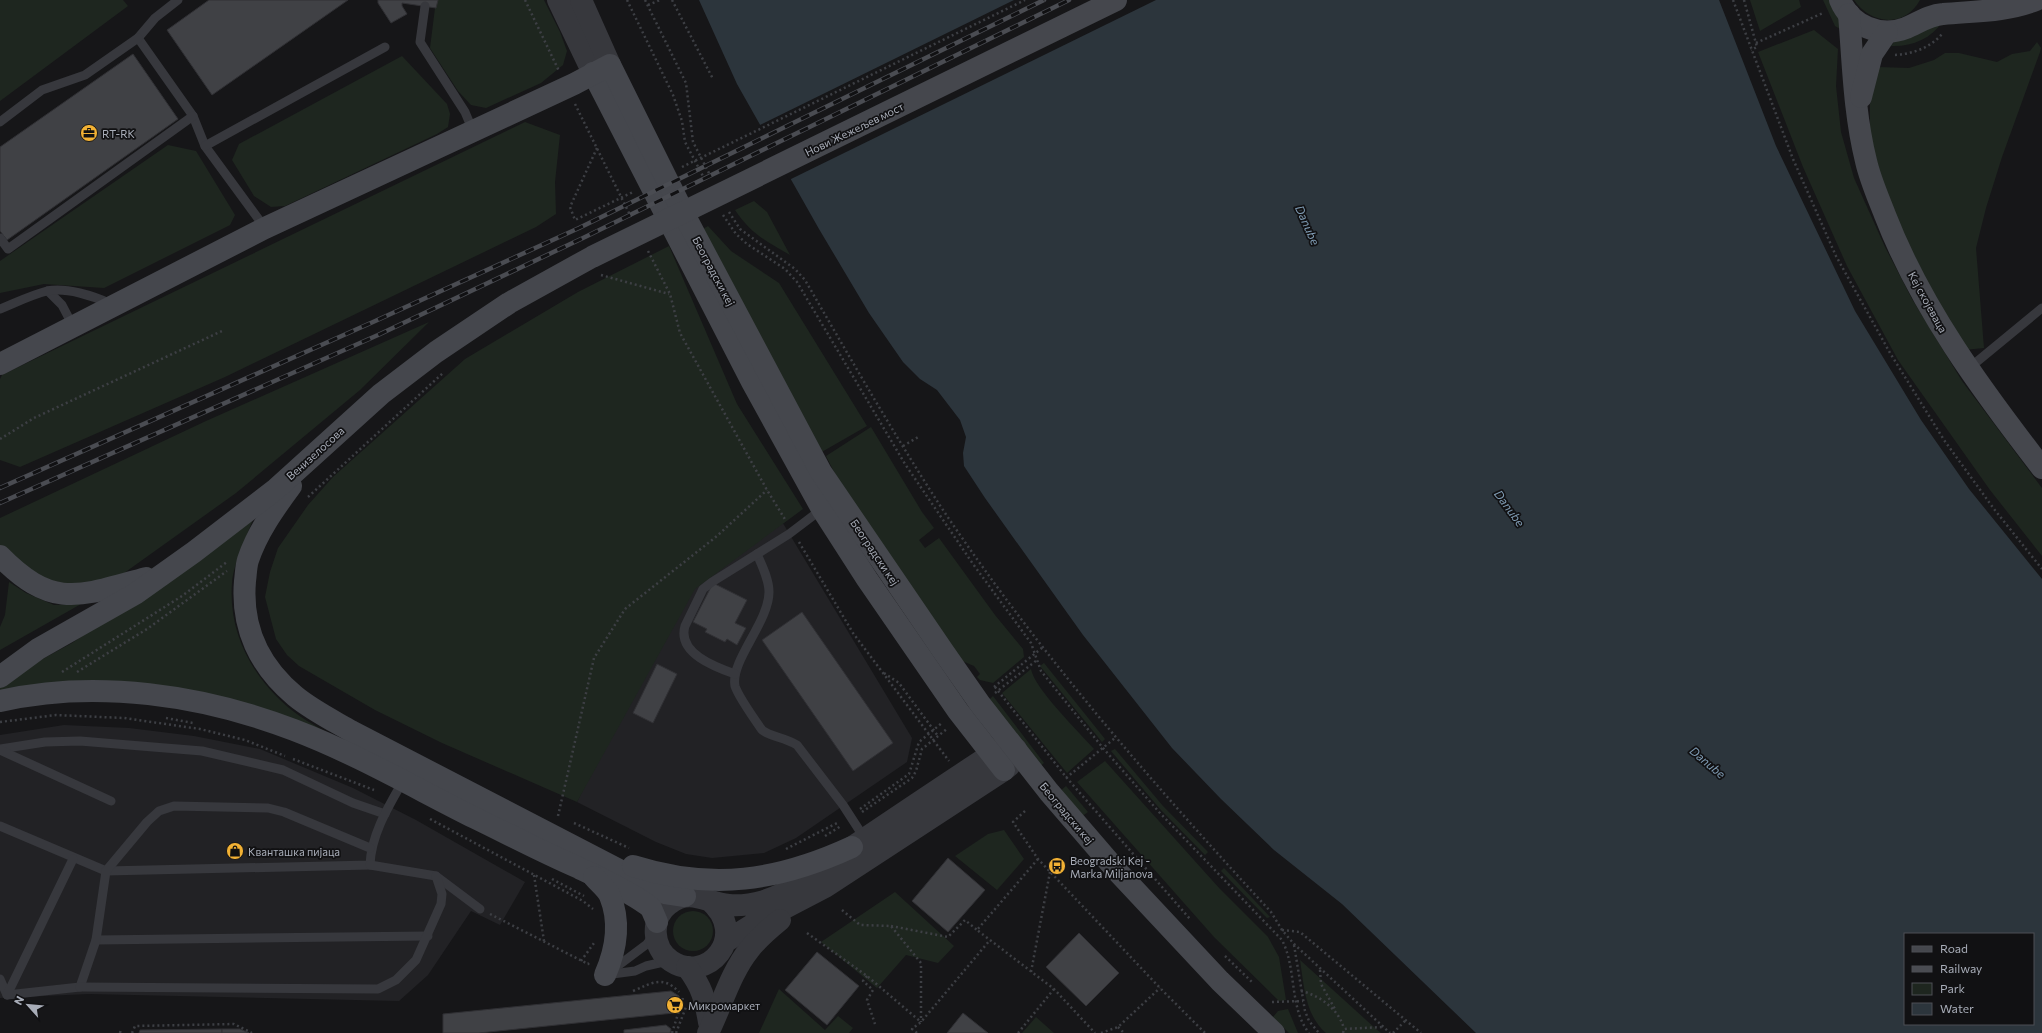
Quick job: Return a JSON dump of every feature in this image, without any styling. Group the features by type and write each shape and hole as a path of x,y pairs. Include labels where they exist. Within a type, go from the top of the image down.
{"main road":[{"name":"Нови Жежељев мост","path":"596,266 1116,0"},
{"path":"1845,7 1866,27 1887,32 1907,28 1916,22 1925,15 1934,0"},
{"path":"1916,22 1941,14 1989,11 2009,8 2027,1"},
{"name":"Кеј скојеваца","path":"1845,7 1852,72 1866,161 1896,245 1946,334 1968,369 2042,468"},
{"name":"Кеј скојеваца","path":"1858,114 1865,75 1872,54 1887,32"},
{"path":"0,364 265,228 574,84 601,69"},
{"name":"Београдски кеј","path":"601,69 752,382 822,509 923,659 998,762"},
{"name":"Београдски кеј","path":"601,69 686,218 821,472 942,651 1055,799 1117,871 1220,980 1274,1033"},
{"name":"Венизелосова","path":"0,664 38,649 113,608 163,574 276,489 381,394 436,352 510,303 596,266"},
{"path":"316,452 272,513 240,564 248,629 260,654 274,675 294,695 314,710 351,731 657,890 685,896"},
{"path":"0,556 17,574 34,585 48,592 67,595 102,591 163,574"},
{"name":"Венизелосова","path":"0,677 38,649"},
{"path":"0,701 51,692 113,691 177,698 228,709 294,730 403,781 482,822 591,873 651,908 656,928"},
{"path":"568,844 655,873 697,880 754,878 777,875 822,861 858,843"},
{"path":"591,873 610,895 616,925 616,945 597,970"}],"street":[{"name":"Београдски кеј","path":"558,0 601,69"},
{"name":"Београдски кеј","path":"580,0 601,69"},
{"path":"708,1029 738,966 748,951 763,935 807,898 998,762 1000,750 1016,749"},
{"path":"708,1029 698,982 660,948 656,928 667,905 675,899 685,896 698,896 728,905 759,903 777,897 802,884 858,843 998,762"},
{"path":"678,964 700,966 712,961 723,947 752,925 807,898"},
{"path":"708,1029 716,997 727,930 725,918 718,908 709,900"}],"lane":[{"path":"0,122 42,90 85,75 138,38 155,18 178,0"},
{"path":"424,6 420,42 464,112 473,131"},
{"path":"138,38 193,116 205,146 265,228"},
{"path":"205,146 385,47"},
{"path":"0,238 8,250 193,116"},
{"path":"48,291 62,305 73,326"},
{"path":"0,309 48,291 79,293 96,297 114,305"},
{"path":"1968,369 2042,308"},
{"path":"735,674 702,659 693,652 684,641 683,632 704,589 712,582 793,532 822,509"},
{"path":"757,554 767,580 769,591 768,604 762,620 735,674 736,687 762,730 766,734 786,738 797,745 851,817 858,843"},
{"path":"0,749 45,742 80,741 202,751 283,770 353,803 385,814"},
{"path":"0,749 110,801"},
{"path":"370,865 370,848 385,814 403,781"},
{"path":"80,987 96,940 106,871 147,822 159,811 174,806 268,808 291,815 370,848"},
{"path":"0,826 73,859 106,871 370,865 436,876 480,909"},
{"path":"7,994 73,859"},
{"path":"7,994 80,987 378,989 396,980 416,960 428,936 440,904 442,894 436,876"},
{"path":"597,970 647,944 656,928"},
{"path":"96,940 428,936"},
{"path":"597,970 635,972 646,966 678,964"},
{"path":"0,979 7,994"}],"path":[{"path":"525,0 560,71"},
{"path":"628,0 673,95 682,121 685,142 706,182"},
{"path":"645,0 686,83 693,142 714,184"},
{"path":"648,5 660,0"},
{"path":"672,0 713,79"},
{"path":"675,171 1025,0"},
{"path":"1734,0 1751,50 1793,159 1836,256 1890,352 1944,440 1994,509 2042,569"},
{"path":"1744,0 1757,47 1751,50"},
{"path":"1756,43 1823,13"},
{"path":"573,99 635,224"},
{"path":"597,148 570,207 575,220 640,188"},
{"path":"725,205 740,229 795,269 805,280 903,446 970,548 1043,647 1115,738 1177,810 1271,912 1282,930 1294,944 1390,1033"},
{"path":"720,209 736,234 747,244 785,269 798,282 905,464 973,564 1031,642 1041,671 1103,748 1159,812 1276,932 1282,940 1290,958 1296,1002 1303,1024 1309,1033"},
{"path":"645,245 670,294 680,333 767,490 853,633 950,762"},
{"path":"596,266 670,294"},
{"path":"0,440 34,418 222,331"},
{"path":"303,503 445,372"},
{"path":"903,446 920,436"},
{"path":"558,816 594,658 626,609 717,536 767,490"},
{"path":"51,692 52,678 128,632 182,596 224,564 232,560 240,564 147,629 76,672"},
{"path":"991,689 1043,647"},
{"path":"991,696 1037,660"},
{"path":"882,672 899,683 938,736"},
{"path":"995,687 1066,777 1192,921"},
{"path":"822,838 909,774 919,742 933,729 945,721"},
{"path":"784,850 799,844 851,817 912,778 916,771 922,749 954,724"},
{"path":"1061,782 1115,738"},
{"path":"1025,811 1013,822 1038,859 1160,988 1205,1033"},
{"path":"551,813 565,819"},
{"path":"572,822 632,849"},
{"path":"977,930 1038,859"},
{"path":"1031,972 1050,872"},
{"path":"534,875 544,941"},
{"path":"480,909 544,941 597,970"},
{"path":"842,910 860,925 891,926 948,936 965,920 1054,989 1095,1033"},
{"path":"891,926 921,963 921,1022"},
{"path":"1282,930 1300,932 1421,1033"},
{"path":"806,933 867,976 921,1022"},
{"path":"917,1033 912,1029 921,1022 990,940"},
{"path":"1294,944 1303,1002 1309,1021 1319,1033"},
{"path":"1224,955 1257,987"},
{"path":"1320,969 1321,984 1344,1029"},
{"path":"867,976 863,981 873,990 866,1000 876,1024"},
{"path":"633,991 656,982 665,981 683,996 672,1033"},
{"path":"1101,1033 1118,1027 1160,988"},
{"path":"1018,1033 1054,989"},
{"path":"1301,991 1318,998 1337,1013"},
{"path":"1267,998 1273,1003 1303,1002"},
{"path":"676,1033 687,1003"},
{"path":"1393,1033 1406,1020"},
{"path":"132,1033 135,1026 234,1024 252,1033"},
{"path":"1118,1027 1124,1033"},
{"path":"1344,1029 1384,1027"},
{"path":"120,1033 121,1029"},
{"path":"1342,1033 1344,1029"}],"shaded area":[{"path":"781,520 912,738 907,762 796,838 764,853 712,858 686,854 656,842 577,802 678,600"},
{"name":"Кванташка пијаца","path":"64,725 129,728 194,736 260,749 353,788 416,820 525,882 500,925 471,911 428,975 399,1001 89,994 0,998 0,735"}],"green space":[{"path":"0,0 123,0 128,6 0,101"},
{"path":"436,0 544,0 560,32 567,51 563,65 541,83 486,108 471,105 458,91 430,48"},
{"path":"1750,0 1799,0 1801,7 1760,31"},
{"path":"1823,0 1836,0 1845,32 1835,26"},
{"path":"1854,0 1920,0 1914,9 1906,15 1897,19 1888,20 1869,14"},
{"path":"1942,22 1932,33 1920,41 1906,45 1891,46 1896,39"},
{"path":"1814,30 1838,49 1836,86 1841,132 1854,178 1885,247 1912,299 1962,381 2042,488 2042,556 1990,490 1898,360 1847,266 1803,167 1758,52"},
{"path":"2037,42 2041,48 2040,52 2002,157 1986,208 1976,248 1984,348 1964,350 1918,265 1880,185 1870,133 1870,104 1878,67 1909,68 1934,60 1945,53 1959,53 1997,62 2012,54 2030,51"},
{"path":"402,56 447,104 450,114 448,127 437,134 285,206 271,207 254,196 232,160 239,144"},
{"path":"525,122 560,135 555,182 556,214 536,227 225,377 20,467 0,460 0,379 2,375"},
{"path":"168,145 196,151 235,215 230,225 104,288 44,284 0,293 0,261"},
{"path":"754,201 767,212 790,255 766,241 753,231 735,210"},
{"path":"708,226 731,251 779,283 867,426 820,453 698,232"},
{"path":"669,246 737,404 803,509 695,589 577,802 442,743 375,710 299,666 287,655 276,639 265,597 270,572 278,548 308,505 333,477 465,359 578,292"},
{"path":"429,322 360,390 236,493 120,576 91,586 46,585 0,547 0,518 206,421"},
{"path":"871,427 922,512 934,528 919,540 925,548 939,538 995,615 1023,649 1024,657 993,683 980,680 977,677 980,674 974,666 960,660 852,507 826,456"},
{"path":"254,517 235,568 232,583 234,619 245,652 254,668 276,696 300,716 338,739 226,702 0,692 0,685 15,674 72,643"},
{"path":"9,582 26,593 54,605 81,604 0,650 0,627 5,615"},
{"path":"1044,663 1105,739 1102,742 1040,666"},
{"path":"1031,669 1034,677 1048,698 1094,749 1067,773 1002,693"},
{"path":"993,696 1044,763 1039,767 988,701"},
{"path":"1115,749 1163,806 1208,852 1205,855 1160,809 1111,751"},
{"path":"1105,761 1220,889 1268,937 1279,957 1286,1000 1279,1001 1214,937 1077,782"},
{"path":"1066,786 1088,812 1081,817 1059,792"},
{"path":"1004,830 1024,859 997,890 955,856 988,834"},
{"path":"1224,868 1270,917 1267,918 1221,871"},
{"path":"895,892 954,946 938,963 906,955 877,988 821,942"},
{"path":"693,911 707,917 713,931 707,945 693,951 679,945 673,931 679,917"},
{"path":"1300,960 1381,1033 1326,1033 1319,1026 1310,1009 1304,990"},
{"path":"779,989 825,1030 838,1016 853,1028 849,1033 759,1033"},
{"path":"1288,1009 1298,1033 1289,1033 1273,1017 1278,1011"},
{"path":"1036,1017 1054,1033 1022,1033"}],"water":[{"name":"Danube","path":"699,0 1719,0 1776,146 1855,311 1921,420 1969,489 2042,579 2042,1033 1476,1033 1342,904 1274,850 1221,799 1172,748 1083,635 985,498 964,466 963,453 966,437 960,420 937,390 920,379 903,362 869,313 819,229 737,84"}],"pier":[{"path":"1014,0 1156,0 789,180 758,126"}],"building":[{"path":"209,0 348,0 212,95 167,30"},
{"path":"378,0 438,0 436,8 402,3 402,6 407,14 391,23 378,3"},
{"name":"RT-RK","path":"133,54 178,119 7,240 0,231 0,147"},
{"path":"713,583 747,600 735,623 746,628 737,645 727,639 725,642 705,632 707,629 693,622"},
{"path":"802,612 893,743 853,771 762,640"},
{"path":"657,664 677,674 653,723 633,713"},
{"path":"948,858 985,890 948,932 912,901"},
{"path":"1079,933 1119,973 1086,1006 1046,967"},
{"path":"817,952 859,986 827,1025 785,990"},
{"path":"671,991 679,996 680,1004 674,1013 479,1033 443,1033 443,1014"},
{"path":"963,1013 988,1033 947,1033"},
{"path":"666,1025 671,1029 670,1033 624,1033 624,1030"},
{"path":"222,1029 222,1033 139,1033 140,1030"},
{"path":"222,1029 240,1029 249,1033 222,1033"}],"railway":[{"path":"0,488 373,322 579,228 1044,0"},
{"path":"0,503 378,335 583,238 1069,0"}],"place":[{"name":"RT-RK","path":"89,133"},
{"name":"Кванташка пијаца","path":"235,851"},
{"name":"Beogradski Kej - Marka Miljanova","path":"1057,866"},
{"name":"Микромаркет","path":"675,1005"}]}
